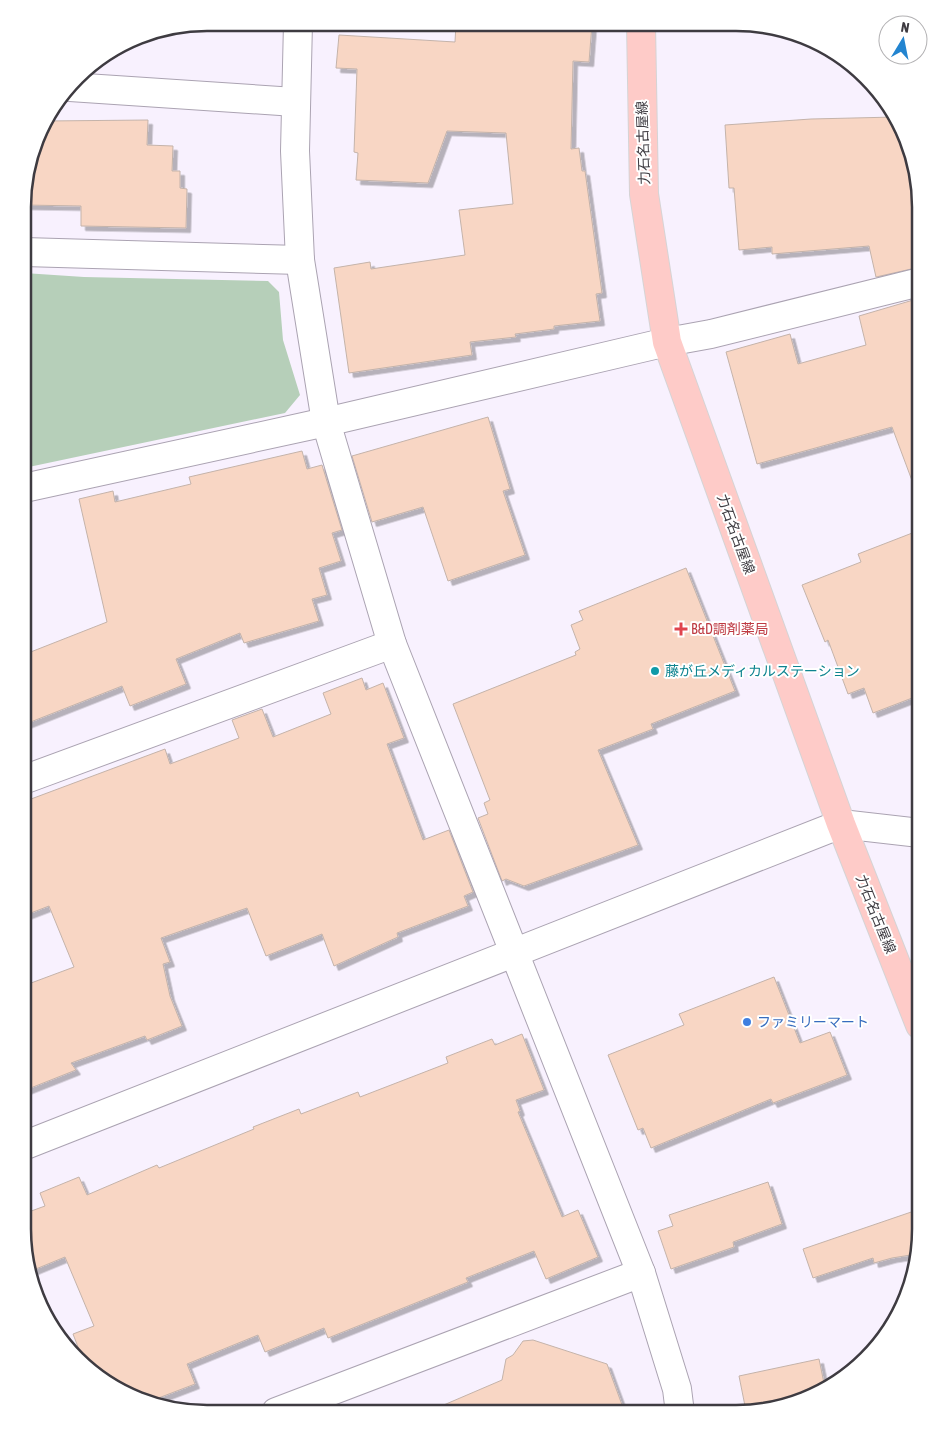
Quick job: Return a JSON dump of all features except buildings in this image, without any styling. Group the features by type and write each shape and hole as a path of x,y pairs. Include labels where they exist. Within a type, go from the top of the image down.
{"main road":[{"name":"力石名古屋線","path":"641,31 644,194 667,342 840,824 911,1003"}],"street":[{"path":"298,32 296,102 300,260 326,422 392,644 641,1273 677,1389 679,1405"},
{"path":"78,88 296,102"},
{"path":"31,252 300,260"},
{"path":"31,486 326,422 667,342 711,334 912,284"},
{"path":"31,777 392,644"},
{"path":"31,1143 840,824 911,832"},
{"path":"294,1405 641,1273"}],"green space":[{"path":"31,273 84,277 268,281 279,292 283,340 300,395 285,413 31,467"}],"place":[{"name":"B&D調剤薬局","path":"681,629"},
{"name":"藤が丘メディカルステーション","path":"655,671"},
{"name":"ファミリーマート","path":"747,1022"}]}
